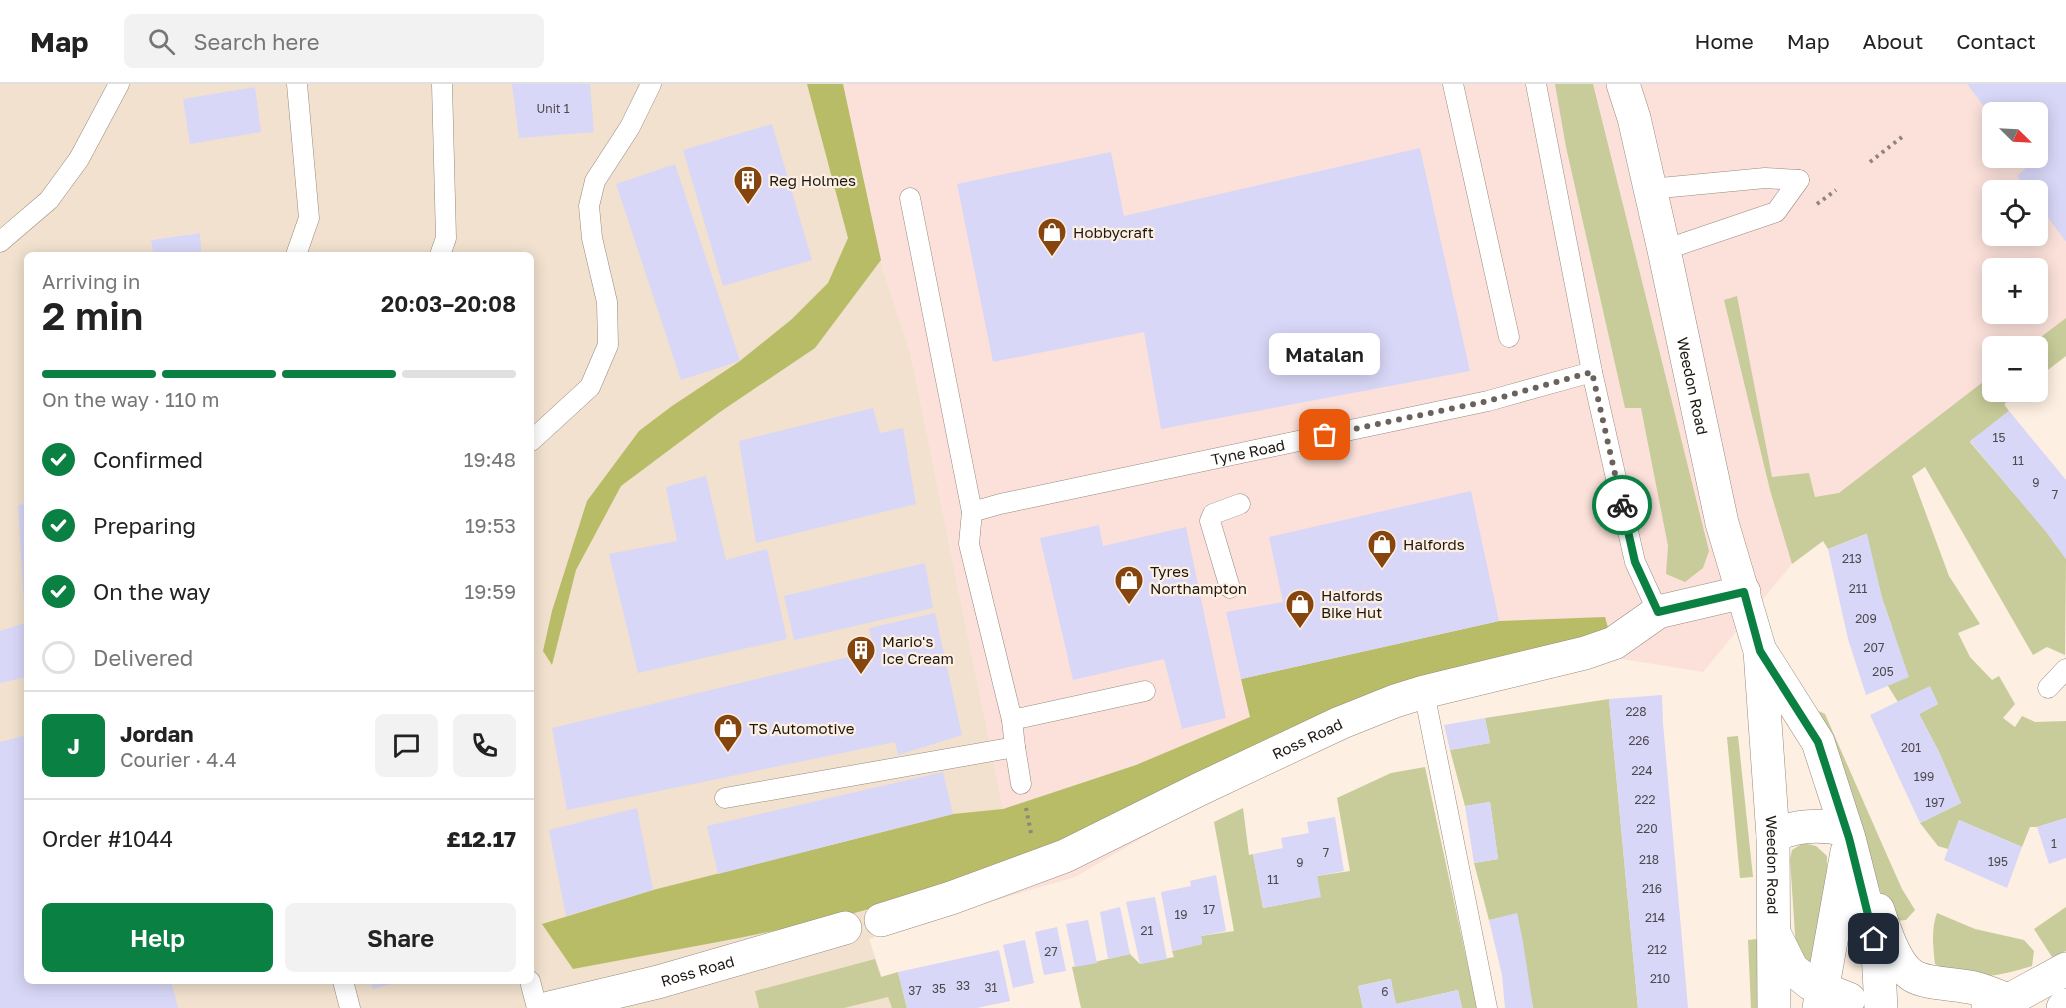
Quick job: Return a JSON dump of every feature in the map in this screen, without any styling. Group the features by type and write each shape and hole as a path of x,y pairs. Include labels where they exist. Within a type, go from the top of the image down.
{"main road":[{"name":"Weedon Road","path":"1623,84 1634,118 1664,250 1722,523 1760,651 1773,836 1774,1008"},
{"name":"Weedon Road","path":"1634,84 1634,118"},
{"name":"Ross Road","path":"881,920 951,898 1065,856 1340,723 1424,692 1585,653 1614,643 1658,612 1744,592"},
{"name":"Weedon Road","path":"1760,651 1818,742 1847,834 1878,952 1881,1008"},
{"path":"1773,836 1789,828 1826,825 1847,834 1860,853 1887,938 1899,960 1913,976"},
{"name":"Weedon Road","path":"1840,1003 1847,834"},
{"name":"Ross Road","path":"549,1008 661,995 845,928"},
{"path":"1774,933 1792,969 1840,1003 1879,973 1897,972 1942,984 1973,987 2004,1005"},
{"path":"1968,1008 2004,1005 2066,969"},
{"path":"2063,1008 2066,1005"}],"lane":[{"path":"0,242 49,200 79,159 119,84"},
{"path":"297,84 309,218 298,252"},
{"path":"441,252 446,238 442,84"},
{"path":"534,438 590,387 608,345 607,302 592,238 589,206 595,181 630,127 651,84"},
{"path":"1453,84 1509,337"},
{"path":"1536,84 1592,372 1635,562 1658,612"},
{"path":"1650,189 1765,178 1799,180 1776,212 1664,250"},
{"path":"910,198 972,512 969,544 1012,720 1021,784"},
{"name":"Tyne Road","path":"972,512 1023,499 1488,401 1592,372"},
{"path":"1230,588 1210,521 1213,514 1240,504"},
{"path":"2049,688 2066,669"},
{"path":"1012,720 1145,691"},
{"path":"1424,692 1487,1008"},
{"path":"724,798 1014,747"},
{"path":"344,984 350,1008"},
{"path":"531,984 537,1008"}],"path":[{"path":"1870,162 1902,137"},
{"path":"1021,784 1038,866"}],"shaded area":[{"path":"0,84 843,84 883,270 911,356 1020,893 869,939 892,1008 0,1008"},
{"path":"843,84 2066,84 2066,356 2048,370 2048,336 1982,336 1982,402 2008,402 1792,564 1703,672 1585,653 1340,723 1075,877 1020,893 911,356 883,270"}],"green space":[{"path":"807,84 843,84 881,260 815,348 720,412 621,486 576,570 552,665 543,651 552,611 587,501 639,431 740,361 792,319 828,283 848,238"},
{"path":"1555,84 1593,84 1709,551 1703,568 1685,582 1666,574 1668,546 1641,408 1625,408 1566,147"},
{"path":"1737,296 1772,477 1809,473 1815,497 1839,493 1982,383 1982,402 2007,402 2004,404 2009,411 1970,442 2046,531 2066,559 2065,655 2047,647 2033,655 1925,467 1912,476 1949,576 1980,624 1958,633 1970,657 1992,680 1999,676 2015,704 2003,718 2015,727 2022,716 2035,722 2066,721 2066,818 2030,827 2022,847 1959,820 1948,849 1938,846 1920,823 1961,803 1939,752 1919,714 1938,704 1930,687 1898,702 1888,686 1892,627 1882,598 1866,534 1828,549 1823,541 1792,564 1770,490 1724,300"},
{"path":"2066,318 2066,356 2048,370 2048,336 2042,336"},
{"path":"1605,617 1609,631 1057,849 922,895 843,916 573,969 542,924 653,890 953,814 1003,809 1136,765 1250,717 1241,679 1499,621"},
{"path":"1609,699 1638,1008 1533,1008 1517,914 1489,920 1474,863 1498,859 1490,802 1465,806 1450,750 1490,743 1485,718"},
{"path":"1819,711 1825,714 1902,889 1915,910 1906,920 1895,921 1887,913 1861,828"},
{"path":"1738,736 1753,877 1740,878 1727,737"},
{"path":"1425,767 1477,1008 1462,1008 1458,990 1396,1004 1390,979 1358,986 1363,1008 1081,1008 1072,967 1130,954 1140,964 1174,957 1172,951 1202,944 1201,936 1234,931 1214,822 1243,808 1249,855 1253,854 1263,908 1320,897 1317,876 1350,871 1337,798 1391,773"},
{"path":"1803,843 1816,846 1827,856 1827,876 1815,977 1797,964 1790,859 1792,850"},
{"path":"2066,907 2066,951 2052,957 2034,929"},
{"path":"1937,913 1975,929 2024,940 2034,951 2032,966 1995,975 1971,976 1947,970 1935,964 1933,932"},
{"path":"1757,939 1760,1008 1751,1008 1748,940"},
{"path":"875,959 881,977 898,972 907,1008 892,1008 888,997 844,1008 759,1008 755,991"}],"building":[{"path":"512,84 590,84 594,132 519,138"},
{"path":"1967,84 2066,84 2066,242 2048,218 2048,180 2020,180 2017,176 2026,168 2048,168 2048,102 1982,104"},
{"path":"255,87 261,132 190,144 183,99"},
{"name":"Reg Holmes","path":"772,124 812,260 723,286 683,150"},
{"path":"1420,148 1470,371 1161,429 1144,332 993,362 957,184 1111,152 1124,216"},
{"path":"675,164 740,361 681,380 616,184"},
{"path":"200,233 202,252 153,252 151,240"},
{"path":"873,408 880,433 903,428 916,504 756,543 739,441"},
{"path":"2009,411 2066,480 2066,559 1970,441"},
{"path":"706,476 726,560 767,549 787,639 638,673 609,554 677,541 666,487"},
{"name":"Halfords","path":"1471,491 1499,621 1241,679 1226,612 1283,602 1269,537"},
{"path":"24,504 24,606 18,505"},
{"name":"Tyres Northampton","path":"1099,525 1103,546 1186,527 1226,718 1182,729 1164,659 1073,680 1040,538"},
{"path":"1867,534 1882,598 1909,677 1866,695 1848,639 1828,549"},
{"name":"Mario's Ice Cream","path":"925,563 933,608 794,640 784,596"},
{"name":"Mario's Ice Cream","path":"935,613 962,735 898,755 895,742 567,810 552,728 874,651 869,628"},
{"path":"24,623 24,678 0,683 0,631"},
{"path":"1930,686 1938,704 1919,714 1939,752 1961,803 1920,823 1870,715"},
{"path":"1662,695 1688,1008 1638,1008 1609,699"},
{"path":"1485,718 1490,743 1450,750 1444,725"},
{"path":"24,736 24,984 172,984 178,1008 0,1008 0,742"},
{"path":"943,772 953,814 718,874 707,826"},
{"path":"1490,802 1498,859 1474,863 1465,806"},
{"path":"637,808 653,890 566,916 549,830"},
{"path":"1335,817 1344,871 1317,876 1321,897 1263,908 1253,854 1283,848 1281,838 1309,833 1307,822"},
{"path":"2066,818 2066,858 2049,864 2037,827"},
{"path":"1959,820 2022,847 2007,888 1944,860"},
{"path":"1216,875 1226,931 1201,936 1202,944 1172,951 1161,892 1191,886 1190,881"},
{"path":"1155,897 1167,959 1140,964 1126,902"},
{"path":"1120,907 1130,954 1108,959 1100,912"},
{"path":"1517,913 1533,1008 1505,1008 1502,975 1489,920"},
{"path":"1088,920 1097,963 1075,967 1066,924"},
{"path":"1057,927 1066,971 1044,975 1035,932"},
{"path":"1025,940 1034,983 1013,988 1003,945"},
{"path":"999,950 1010,1001 977,1008 907,1008 898,972"},
{"path":"1391,979 1396,1004 1458,990 1462,1008 1363,1008 1358,986"},
{"path":"372,984 392,984 373,989"}],"way so far":[{"path":"1325,435 1488,401 1592,372 1622,505"}],"place":[{"name":"Reg Holmes","path":"748,206"},
{"name":"Hobbycraft","path":"1052,258"},
{"name":"Matalan","path":"1325,435"},
{"name":"Halfords","path":"1382,570"},
{"name":"Tyres Northampton","path":"1129,606"},
{"name":"Halfords Bike Hut","path":"1300,630"},
{"name":"Mario's Ice Cream","path":"861,676"},
{"name":"TS Automotive","path":"728,754"}],"route":[{"path":"1622,505 1635,562 1658,612 1744,592 1760,651 1818,742 1849,838 1874,939"}]}
